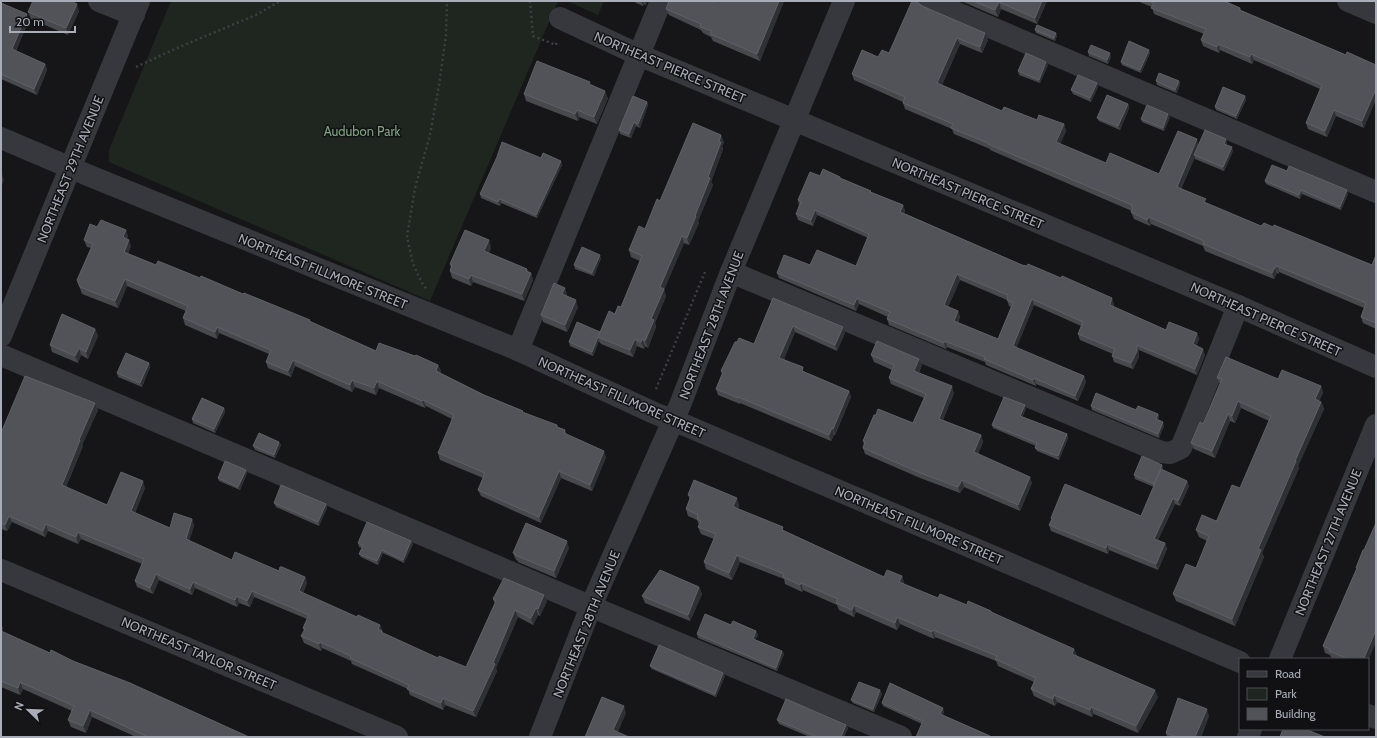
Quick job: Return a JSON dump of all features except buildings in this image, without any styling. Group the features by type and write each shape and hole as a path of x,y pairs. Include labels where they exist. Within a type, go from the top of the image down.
{"street":[{"path":"99,1 136,8"},
{"path":"518,350 661,1"},
{"name":"NORTHEAST 28TH AVENUE","path":"540,737 590,606 673,422 731,272 844,1"},
{"path":"929,1 1376,192"},
{"path":"1348,1 1373,8"},
{"name":"NORTHEAST 29TH AVENUE","path":"4,323 71,168 136,8"},
{"name":"NORTHEAST PIERCE STREET","path":"560,18 639,54 1238,306 1376,367"},
{"name":"NORTHEAST FILLMORE STREET","path":"1,138 518,350 673,422 687,426 1239,662"},
{"path":"731,272 1161,452 1170,453 1182,448 1238,306"},
{"path":"1,355 901,737"},
{"name":"NORTHEAST 27TH AVENUE","path":"1280,658 1376,425"},
{"name":"NORTHEAST TAYLOR STREET","path":"1,570 397,737"}],"path":[{"path":"134,68 177,48 256,16 280,1"},
{"path":"428,290 423,285 413,264 406,237 415,188 430,135 439,85 446,35 447,1"}],"green space":[{"name":"Audubon Park","path":"171,1 558,1 430,301 109,162 109,150"},
{"path":"567,1 604,1 598,15"}]}
